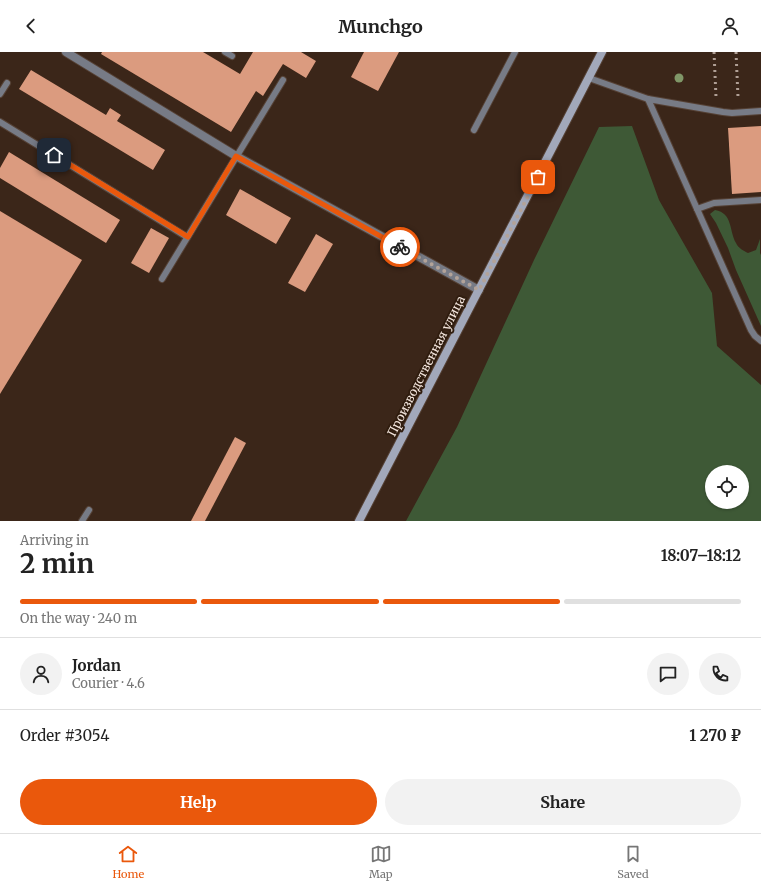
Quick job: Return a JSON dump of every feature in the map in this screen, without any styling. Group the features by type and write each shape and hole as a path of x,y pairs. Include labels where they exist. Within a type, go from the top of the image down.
{"main road":[{"name":"Производственная улица","path":"359,521 602,52"}],"street":[{"path":"66,52 236,156 479,290"}],"lane":[{"path":"225,52 232,56"},
{"path":"474,130 514,52"},
{"path":"589,78 648,99 723,112 761,111"},
{"path":"162,279 283,80"},
{"path":"0,94 7,83"},
{"path":"648,99 751,330 761,341"},
{"path":"0,122 188,237"},
{"path":"697,209 714,203 761,200"},
{"path":"82,521 89,510"}],"green space":[{"path":"632,126 659,200 712,293 717,346 761,385 761,521 406,521 457,427 534,260 599,127"},
{"path":"715,210 721,212 728,219 736,243 743,250 748,253 756,250 760,239 761,326 736,270 728,248 710,214"}],"building":[{"path":"102,52 203,52 240,74 253,52 301,52 316,61 306,78 283,64 263,96 256,91 231,132 101,54"},
{"path":"364,52 399,52 378,91 351,77"},
{"path":"31,70 106,115 110,108 121,115 117,121 165,150 153,170 19,89"},
{"path":"761,126 761,192 732,194 728,128"},
{"path":"9,152 120,220 106,243 0,178 0,168"},
{"path":"240,189 291,218 276,244 226,215"},
{"path":"0,211 82,260 0,394"},
{"path":"151,228 169,238 149,273 131,263"},
{"path":"316,234 333,244 305,292 288,283"},
{"path":"235,437 246,443 205,521 191,521"}],"railway":[{"path":"714,52 716,97"},
{"path":"736,52 738,97"}],"way so far":[{"path":"400,247 479,290 538,177"}],"route":[{"path":"54,155 188,237 236,156 400,247"}]}
